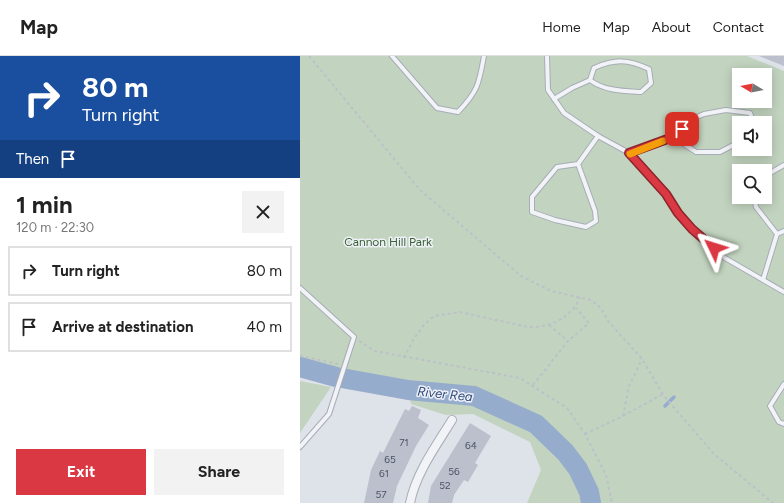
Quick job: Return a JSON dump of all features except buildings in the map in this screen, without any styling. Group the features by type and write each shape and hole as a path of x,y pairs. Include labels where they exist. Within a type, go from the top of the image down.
{"street":[{"path":"410,503 412,489 452,420"}],"lane":[{"path":"392,56 437,108 458,112 473,97 480,79 484,56"},
{"path":"547,56 548,90 564,113 598,136 629,153 666,194 678,213 692,229 725,258 784,292"},
{"path":"617,56 620,61"},
{"path":"554,100 572,88 590,80 594,68 608,62 620,61 636,63 649,69 651,83 641,92 620,91 596,85 590,80"},
{"path":"629,153 673,137 690,120 704,114 726,110 750,113 751,116"},
{"path":"578,164 596,211 596,221 586,227 555,220 532,212 532,197 557,167 578,164 598,136"},
{"path":"673,137 696,152 720,152 732,146"},
{"path":"772,172 784,165"},
{"path":"755,204 756,207 776,234"},
{"path":"776,234 784,231"},
{"path":"763,280 776,234"},
{"path":"300,288 354,336 338,391 329,414 300,447"},
{"path":"784,384 770,406 779,422 784,424"}],"path":[{"path":"309,56 420,190 521,276 551,291 591,300 601,308 608,321 642,360 663,395 714,454 773,503"},
{"path":"404,358 413,340 434,316 460,312 528,327 539,328 566,317 576,308 580,297"},
{"path":"533,385 568,341 589,323 576,308"},
{"path":"549,325 568,341"},
{"path":"354,336 375,351 404,358 520,378 533,385 568,408 585,434 606,475 612,503"},
{"path":"300,356 344,368"},
{"path":"623,416 629,386 642,360"},
{"path":"585,434 663,395"}],"green space":[{"name":"Cannon Hill Park","path":"300,56 747,56 784,71 784,503 527,503 541,470 530,442 473,414 446,415 411,404 408,384 300,363"},
{"path":"300,381 331,387 300,433"}],"waterway":[{"name":"River Rea","path":"300,367 336,377 408,390 474,396 536,424 565,452 578,469 589,492 591,503"},
{"path":"665,406 674,397"}],"slow traffic":[{"path":"630,154 629,153 663,141"}],"route":[{"path":"682,129 673,137 629,153 666,194 678,213 692,229 714,248"}]}
